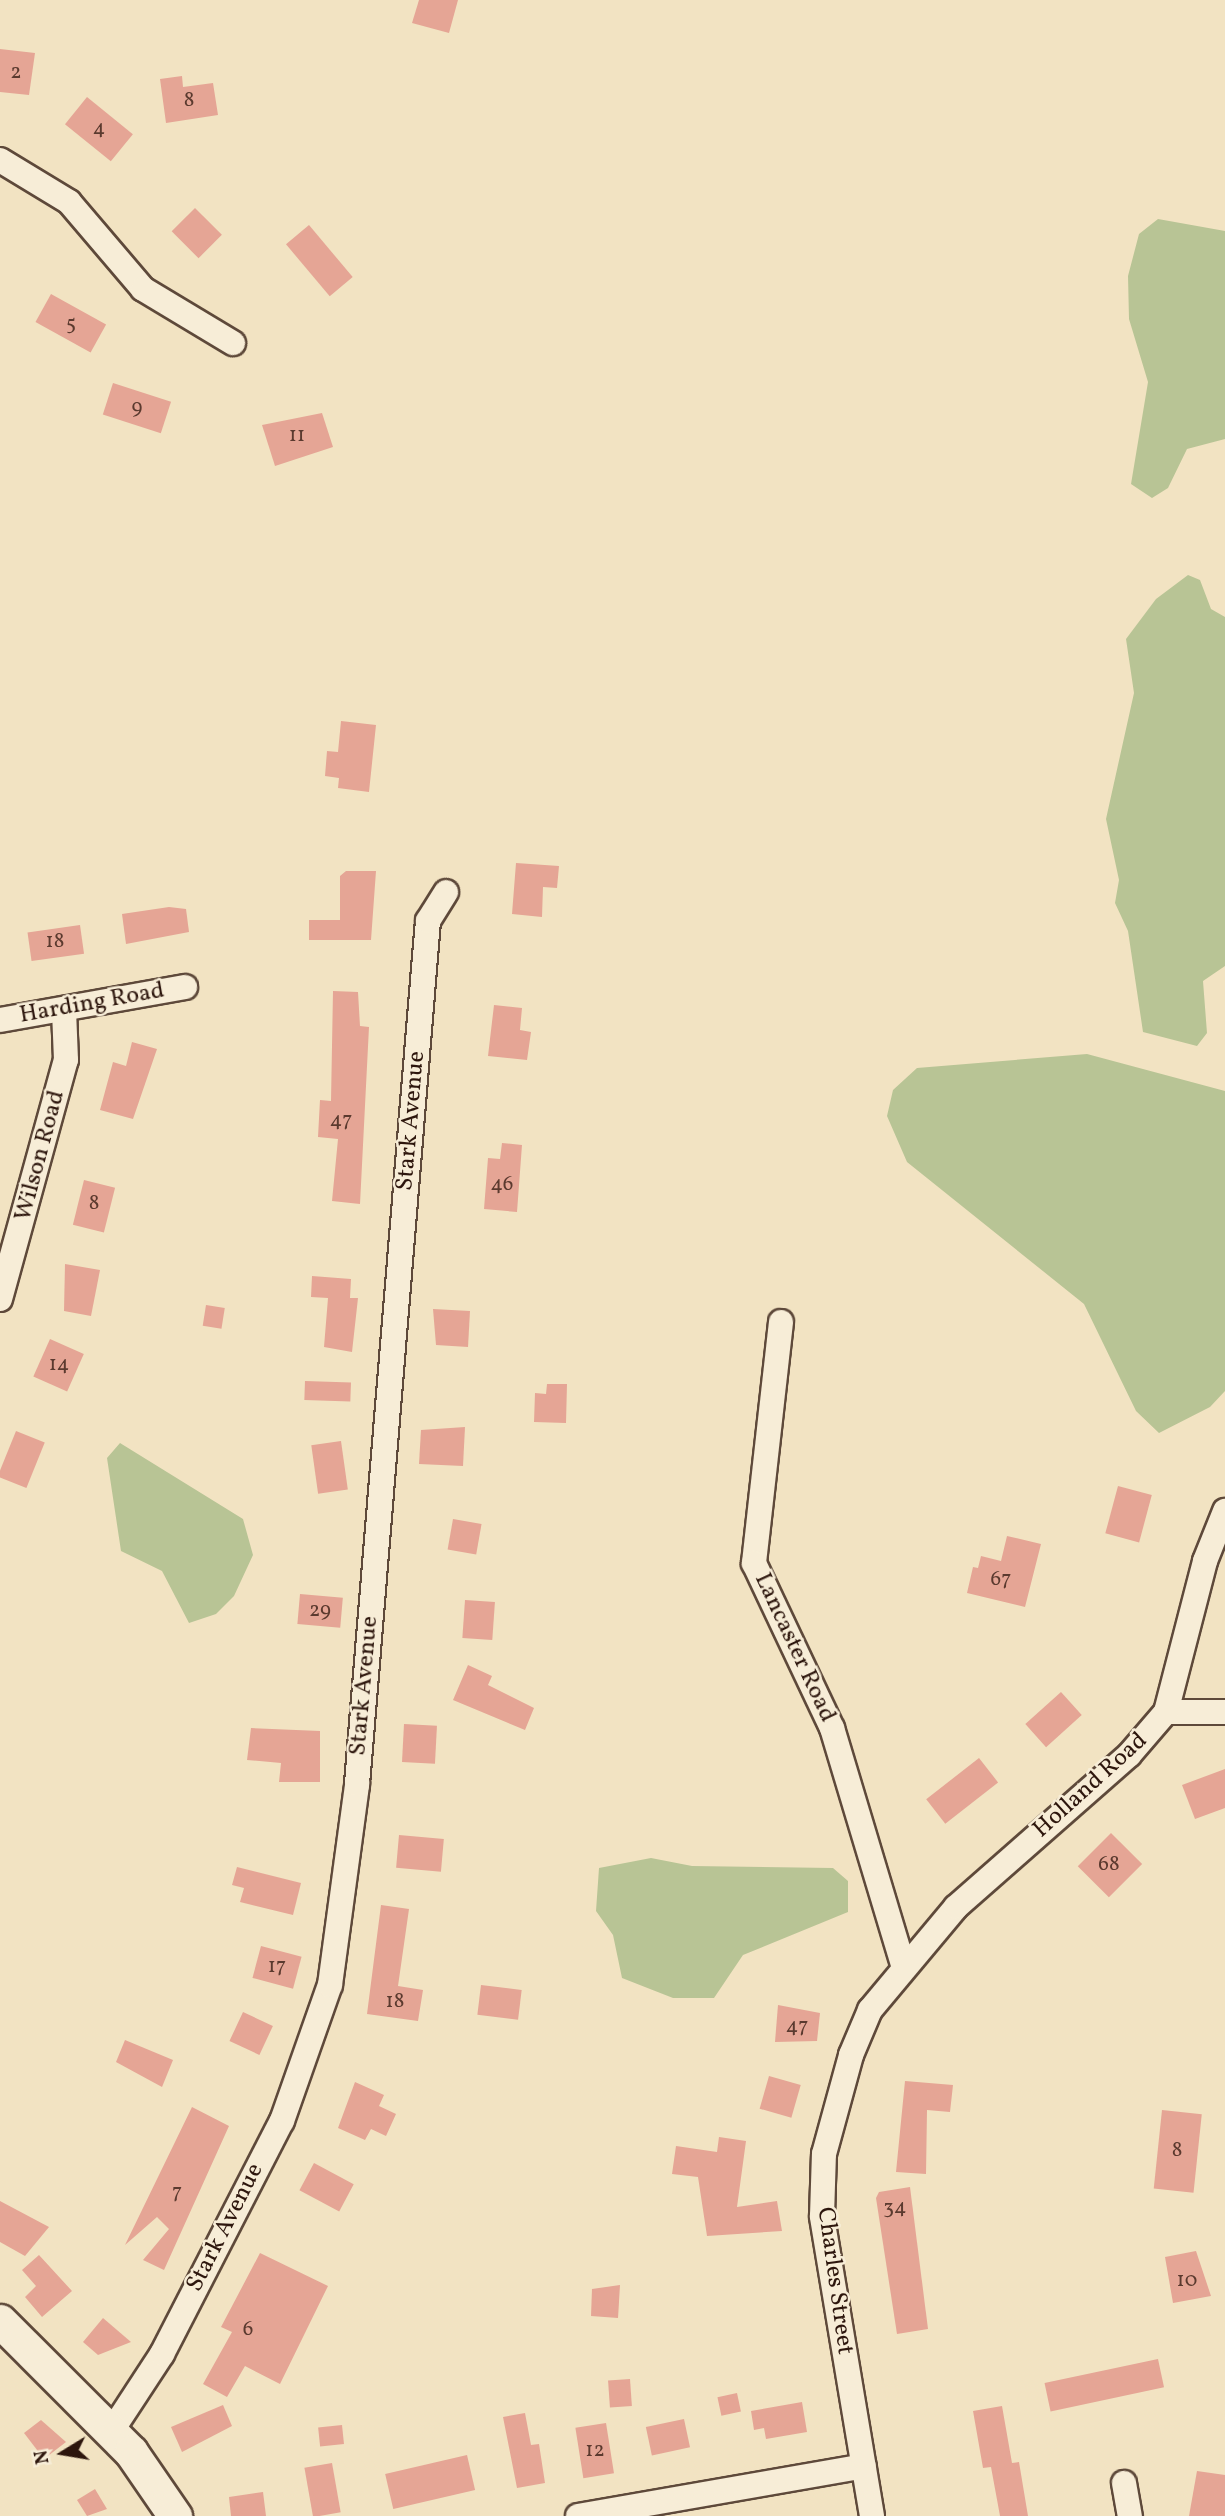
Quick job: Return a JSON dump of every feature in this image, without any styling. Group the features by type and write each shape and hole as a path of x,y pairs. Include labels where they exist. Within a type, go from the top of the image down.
{"main road":[{"path":"0,2321 111,2432 175,2516"}],"street":[{"path":"0,160 69,202 157,300 233,343"},
{"name":"Stark Avenue","path":"111,2432 162,2354 282,2121 330,1985 357,1784 428,921 446,892"},
{"name":"Harding Road","path":"0,1020 184,987"},
{"name":"Wilson Road","path":"0,1299 66,1060 64,1010"},
{"name":"Lancaster Road","path":"781,1322 754,1563 832,1728 903,1965"},
{"name":"Holland Road","path":"870,2010 903,1965 956,1908 1129,1755 1166,1712 1205,1561 1225,1511"},
{"path":"1166,1712 1225,1712"},
{"name":"Charles Street","path":"870,2010 837,2097 821,2185 830,2279 872,2516"},
{"path":"593,2515 864,2466"},
{"path":"1124,2483 1130,2516"}],"green space":[{"path":"1158,219 1225,231 1225,439 1187,449 1168,488 1152,498 1131,484 1148,382 1129,319 1128,276 1139,234"},
{"path":"1188,575 1200,580 1211,609 1225,617 1225,966 1203,981 1207,1033 1197,1046 1143,1032 1128,931 1115,903 1119,880 1106,819 1134,693 1126,639 1156,599"},
{"path":"1087,1054 1225,1091 1225,1391 1210,1407 1159,1433 1136,1411 1084,1304 907,1162 887,1116 893,1090 917,1068"},
{"path":"120,1443 243,1519 253,1555 234,1596 216,1614 189,1623 162,1571 121,1551 107,1458"},
{"path":"651,1858 692,1866 833,1868 848,1881 848,1912 743,1955 714,1998 673,1998 622,1978 613,1935 596,1911 599,1868"}],"building":[{"path":"419,0 458,0 449,33 412,23"},
{"path":"0,49 35,53 29,95 0,92"},
{"path":"182,76 183,87 213,83 218,115 166,123 160,79"},
{"path":"87,97 133,134 111,161 65,124"},
{"path":"195,208 222,235 199,258 172,231"},
{"path":"309,225 353,277 330,296 286,244"},
{"path":"51,294 106,325 91,353 35,322"},
{"path":"113,383 171,402 161,433 103,414"},
{"path":"322,413 333,447 275,466 262,425"},
{"path":"341,721 376,725 369,792 338,788 339,778 325,776 327,751 338,752"},
{"path":"516,863 559,866 557,888 543,887 542,917 512,914"},
{"path":"346,871 376,871 371,940 309,940 309,920 340,920 340,876"},
{"path":"169,907 186,909 189,932 126,944 122,914"},
{"path":"80,925 84,954 32,961 28,932"},
{"path":"333,991 358,992 360,1026 369,1027 360,1204 332,1201 338,1139 318,1137 320,1100 331,1101"},
{"path":"494,1005 522,1008 520,1030 531,1032 527,1060 488,1056"},
{"path":"132,1042 157,1049 133,1119 100,1110 113,1062 126,1066"},
{"path":"502,1143 522,1145 517,1212 484,1209 488,1158 500,1159"},
{"path":"84,1180 115,1188 104,1232 73,1225"},
{"path":"65,1264 100,1270 91,1316 64,1311"},
{"path":"312,1276 351,1279 350,1298 358,1298 352,1352 324,1347 328,1298 311,1297"},
{"path":"206,1305 225,1308 221,1329 203,1326"},
{"path":"433,1309 470,1311 468,1347 436,1345"},
{"path":"50,1339 84,1354 67,1392 33,1376"},
{"path":"305,1381 351,1383 350,1402 304,1400"},
{"path":"547,1384 567,1384 566,1423 534,1422 535,1393 546,1394"},
{"path":"465,1427 463,1466 419,1464 421,1430"},
{"path":"16,1431 45,1443 26,1488 0,1477 0,1471"},
{"path":"341,1441 348,1490 318,1494 311,1445"},
{"path":"1118,1486 1152,1495 1139,1542 1105,1533"},
{"path":"453,1519 482,1524 476,1555 448,1550"},
{"path":"1007,1536 1041,1544 1025,1607 967,1593 973,1567 978,1568 981,1556 1001,1561"},
{"path":"300,1594 343,1598 340,1628 297,1624"},
{"path":"465,1600 495,1602 492,1640 462,1638"},
{"path":"468,1665 492,1676 488,1685 534,1708 525,1730 453,1700"},
{"path":"1061,1692 1082,1715 1046,1747 1025,1724"},
{"path":"404,1724 437,1726 435,1764 402,1762"},
{"path":"251,1728 320,1731 320,1782 279,1782 281,1763 247,1760"},
{"path":"979,1758 998,1782 945,1824 926,1799"},
{"path":"1225,1769 1225,1808 1195,1819 1182,1785"},
{"path":"1111,1833 1142,1864 1109,1897 1078,1866"},
{"path":"399,1835 444,1839 441,1872 396,1868"},
{"path":"237,1867 301,1883 293,1915 240,1902 244,1888 232,1885"},
{"path":"381,1905 409,1909 398,1986 423,1990 418,2021 367,2014"},
{"path":"261,1946 302,1957 293,1989 252,1978"},
{"path":"481,1985 522,1990 518,2020 477,2015"},
{"path":"778,2005 820,2013 817,2041 775,2042"},
{"path":"243,2012 273,2026 259,2055 229,2041"},
{"path":"125,2040 173,2060 162,2087 116,2062"},
{"path":"769,2076 801,2085 791,2118 760,2109"},
{"path":"905,2081 953,2085 950,2112 927,2110 926,2174 896,2172"},
{"path":"355,2082 384,2095 379,2106 396,2114 386,2136 371,2129 365,2140 338,2128"},
{"path":"192,2107 229,2126 164,2270 143,2260 169,2229 157,2217 125,2245"},
{"path":"1162,2110 1202,2114 1194,2193 1154,2189"},
{"path":"719,2137 746,2141 737,2207 777,2201 782,2231 707,2236 698,2177 672,2174 676,2146 717,2152"},
{"path":"314,2163 354,2184 339,2211 299,2190"},
{"path":"910,2187 928,2329 897,2334 876,2198 879,2192"},
{"path":"0,2201 49,2227 25,2256 0,2242"},
{"path":"1196,2251 1211,2296 1173,2303 1165,2257"},
{"path":"260,2253 328,2286 280,2384 245,2366 227,2397 203,2384 232,2332 221,2327"},
{"path":"39,2255 72,2291 42,2317 25,2297 36,2286 22,2270"},
{"path":"620,2285 618,2318 591,2316 592,2289"},
{"path":"103,2318 131,2342 98,2355 83,2342"},
{"path":"1158,2359 1164,2387 1051,2411 1045,2383"},
{"path":"630,2379 632,2406 610,2407 608,2381"},
{"path":"737,2393 741,2412 721,2416 717,2397"},
{"path":"802,2402 807,2432 766,2439 764,2428 754,2430 751,2411"},
{"path":"223,2405 232,2426 182,2452 171,2427"},
{"path":"1002,2406 1012,2463 1019,2462 1028,2516 1000,2516 991,2467 983,2468 973,2411"},
{"path":"525,2413 531,2445 539,2444 545,2483 517,2488 503,2417"},
{"path":"684,2419 690,2447 652,2455 646,2427"},
{"path":"41,2420 66,2442 44,2459 24,2433"},
{"path":"606,2423 614,2473 583,2478 575,2428"},
{"path":"342,2425 344,2444 320,2446 318,2428"},
{"path":"467,2455 475,2490 393,2509 385,2474"},
{"path":"332,2463 341,2512 313,2516 304,2468"},
{"path":"1197,2471 1225,2475 1225,2516 1189,2516"},
{"path":"95,2489 107,2509 87,2516 77,2500"},
{"path":"263,2492 266,2516 231,2516 229,2497"}]}
